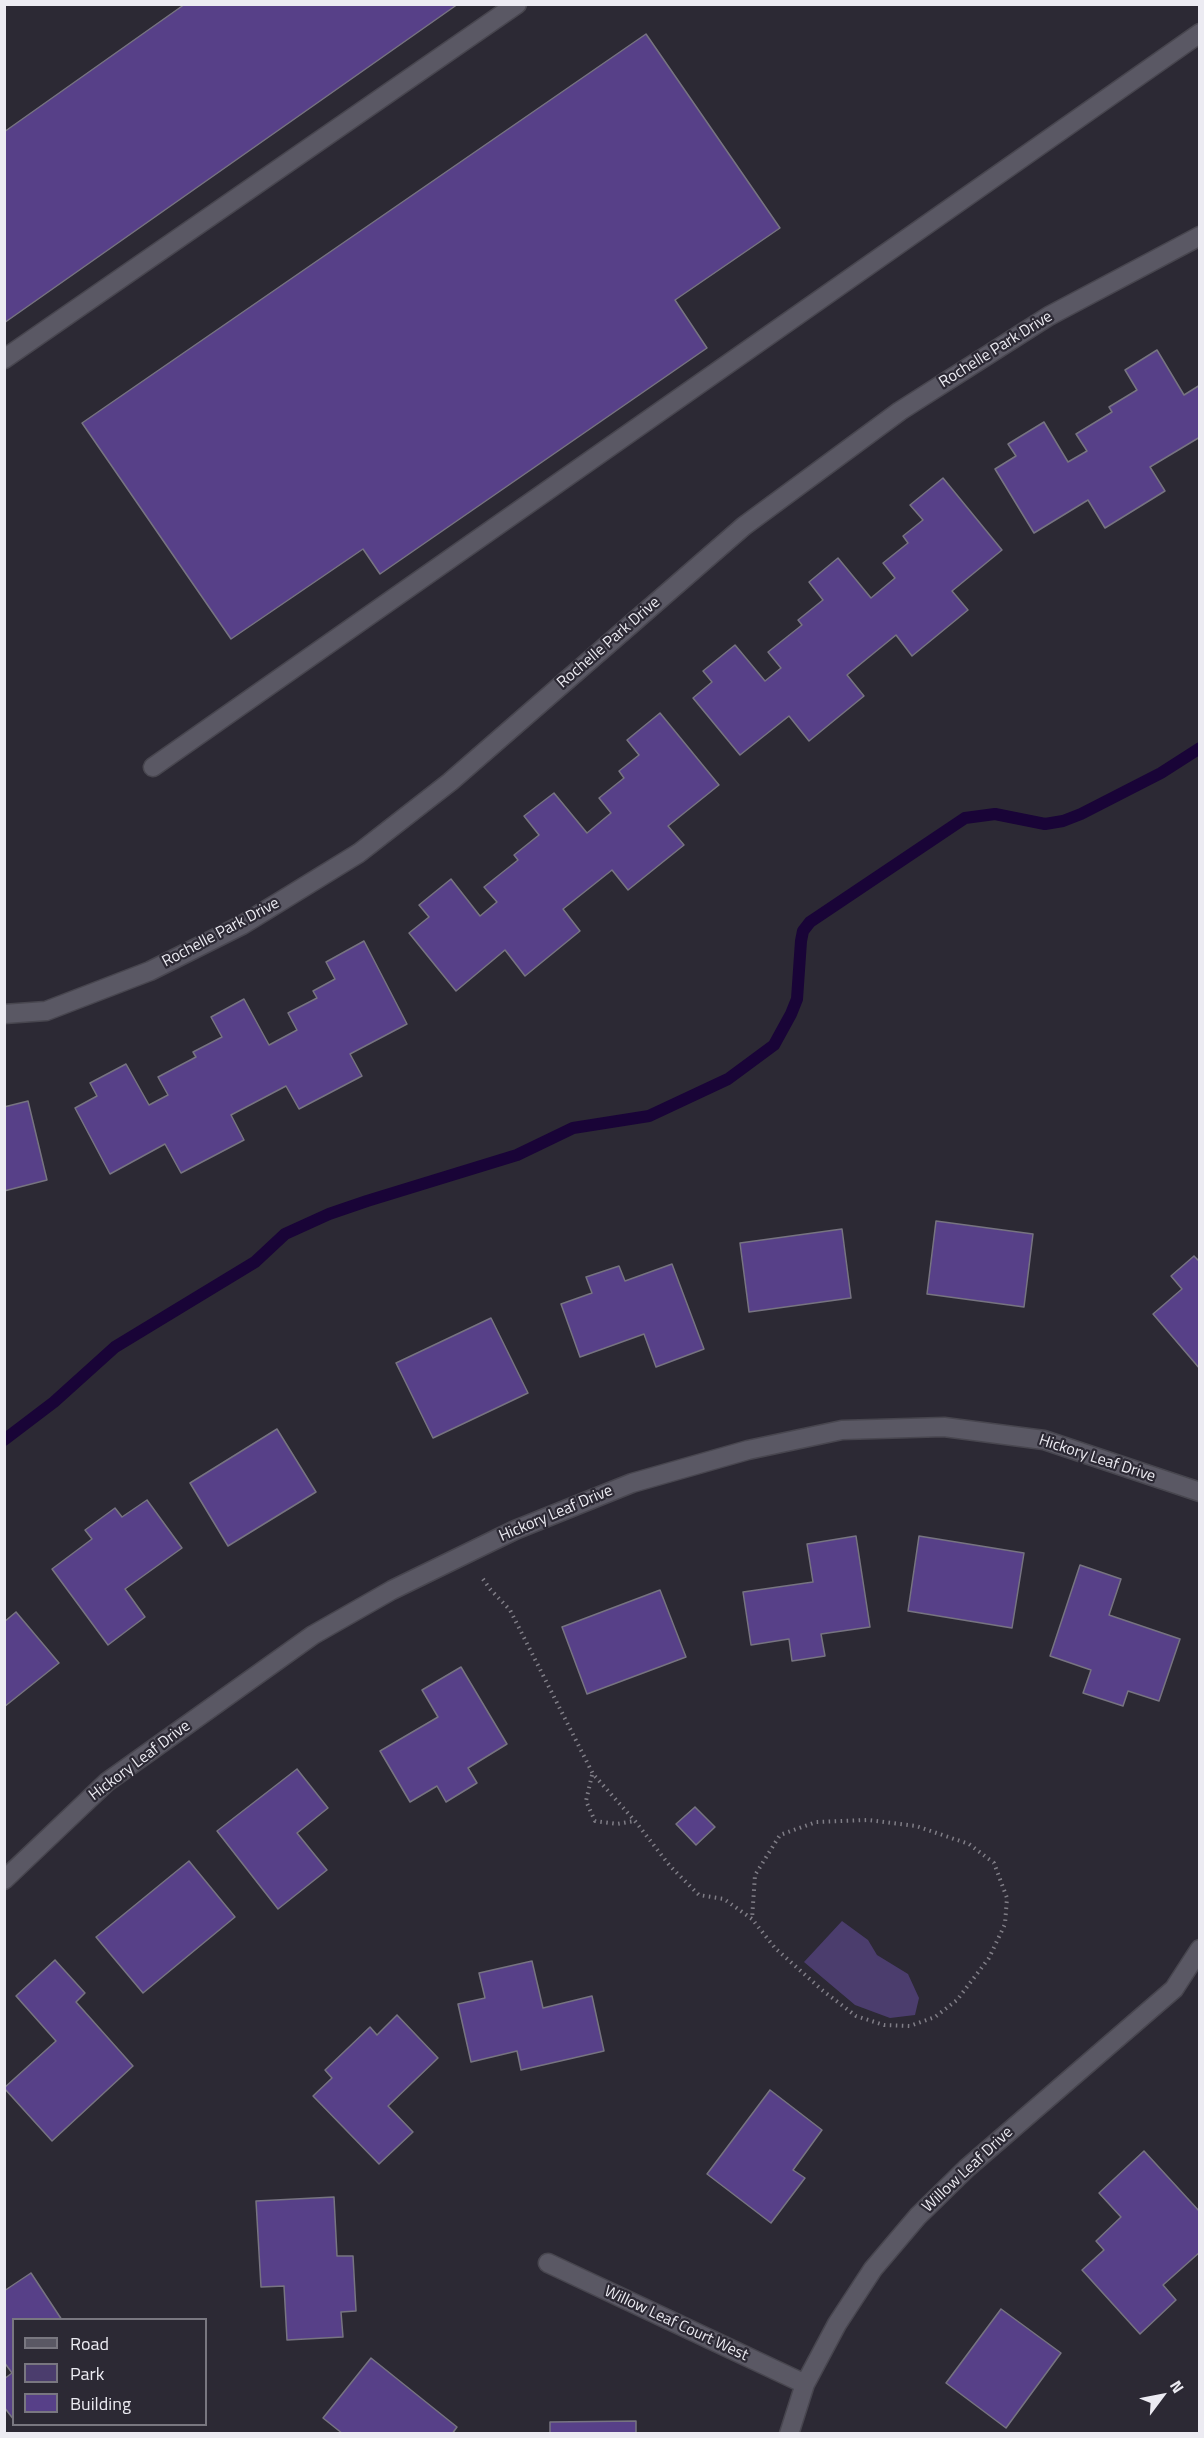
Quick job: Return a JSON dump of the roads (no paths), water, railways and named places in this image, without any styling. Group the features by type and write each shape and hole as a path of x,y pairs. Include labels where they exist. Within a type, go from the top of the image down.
{"street":[{"path":"4,359 517,4"},
{"path":"153,767 1200,33"},
{"name":"Rochelle Park Drive","path":"4,1014 46,1011 150,971 242,925 359,853 450,782 744,526 900,411 1049,316 1200,236"},
{"name":"Hickory Leaf Drive","path":"4,1880 107,1782 313,1635 392,1590 515,1530 632,1483 748,1450 842,1430 944,1427 1044,1440 1200,1492"},
{"name":"Willow Leaf Drive","path":"789,2433 805,2384 837,2324 873,2269 918,2216 967,2168 1174,1989 1200,1949"},
{"name":"Willow Leaf Court West","path":"548,2263 805,2384"}],"waterway":[{"path":"4,1440 54,1402 115,1347 255,1262 285,1234 329,1214 367,1201 517,1155 573,1128 649,1116 728,1079 774,1045 791,1014 797,999 803,931 810,922 965,818 995,814 1045,824 1063,821 1161,773 1200,748"}]}
